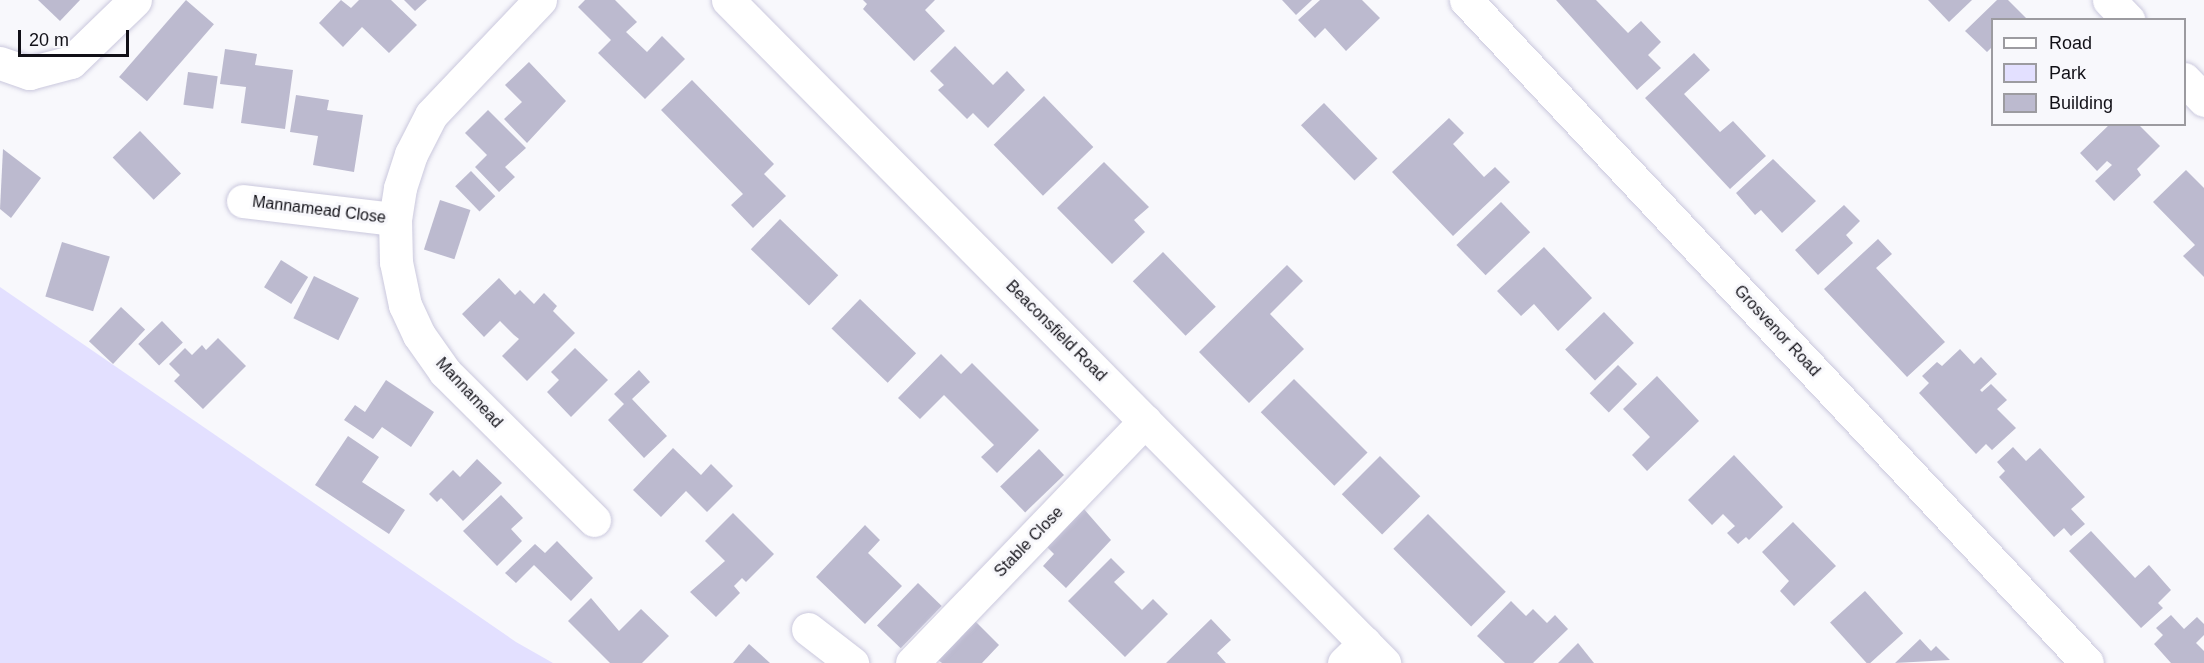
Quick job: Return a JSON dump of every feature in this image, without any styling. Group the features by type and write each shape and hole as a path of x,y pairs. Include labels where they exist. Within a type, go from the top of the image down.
{"street":[{"path":"0,63 29,74 71,62 135,0"},
{"name":"Mannamead","path":"540,0 432,115 411,154 395,219 396,262 405,304 419,336 445,372 594,520"},
{"name":"Beaconsfield Road","path":"728,0 1145,421 1364,656"},
{"name":"Grosvenor Road","path":"1466,0 2088,663"},
{"path":"2109,0 2126,18"},
{"path":"2186,81 2204,100"},
{"name":"Mannamead Close","path":"243,201 395,219"},
{"name":"Stable Close","path":"912,663 1145,421"},
{"path":"808,629 852,663"}],"green space":[{"path":"0,287 516,642 553,663 0,663"}],"building":[{"path":"38,0 80,0 60,21"},
{"path":"186,0 214,24 147,101 119,77"},
{"path":"341,0 351,8 359,0 391,0 417,25 389,53 362,27 343,47 319,23"},
{"path":"404,0 427,0 415,11"},
{"path":"585,0 615,0 637,22 626,32 647,52 662,36 685,59 645,99 598,53 611,40 578,7"},
{"path":"863,0 935,0 925,10 945,31 914,61 863,9 867,4"},
{"path":"1282,0 1312,0 1296,15"},
{"path":"1320,0 1362,0 1380,18 1346,51 1325,28 1315,38 1298,20"},
{"path":"1556,0 1596,0 1628,33 1641,21 1661,42 1648,55 1661,68 1637,90"},
{"path":"1928,0 1972,0 1949,22"},
{"path":"1997,0 2008,0 2026,18 1991,18 1991,48 1987,52 1965,31"},
{"path":"955,46 993,85 1007,71 1025,90 988,128 973,113 967,119 938,90 944,85 930,71"},
{"path":"225,49 257,54 255,65 293,70 285,129 241,123 246,87 220,84"},
{"path":"1694,53 1710,70 1684,94 1720,132 1733,121 1766,156 1730,189 1645,98"},
{"path":"529,62 566,101 527,143 504,119 522,102 505,85"},
{"path":"188,72 218,76 213,109 183,105"},
{"path":"692,80 774,164 764,174 786,196 753,228 731,205 743,194 661,110"},
{"path":"296,95 329,100 327,110 363,115 354,172 313,165 318,136 290,132"},
{"path":"1044,96 1093,147 1043,196 994,145"},
{"path":"1324,103 1377,158 1354,181 1301,125"},
{"path":"488,110 526,148 505,167 515,177 499,192 475,167 487,155 465,133"},
{"path":"1449,118 1464,133 1453,144 1484,177 1495,167 1510,182 1453,236 1392,172"},
{"path":"2108,126 2140,126 2160,146 2137,169 2141,175 2114,201 2095,181 2112,165 2107,161 2097,171 2080,153"},
{"path":"140,131 181,173 154,200 113,157"},
{"path":"3,149 41,178 11,218 0,209"},
{"path":"1773,159 1816,201 1782,233 1761,210 1755,215 1736,193"},
{"path":"1104,162 1149,207 1134,220 1145,232 1112,264 1057,208"},
{"path":"2186,170 2204,188 2204,277 2183,256 2195,245 2153,202"},
{"path":"471,171 495,196 479,211 455,186"},
{"path":"440,200 470,210 454,259 424,249"},
{"path":"1501,202 1530,232 1486,275 1456,245"},
{"path":"1844,205 1860,221 1846,235 1853,243 1818,275 1795,250"},
{"path":"780,219 838,275 809,305 751,249"},
{"path":"1878,239 1892,254 1876,268 1945,342 1907,377 1824,289"},
{"path":"62,242 110,257 93,311 45,297"},
{"path":"1544,247 1592,298 1558,331 1534,304 1521,316 1497,291"},
{"path":"1163,252 1216,307 1186,336 1133,281"},
{"path":"281,260 308,277 291,304 264,287"},
{"path":"1287,265 1303,281 1270,314 1304,349 1249,403 1199,352"},
{"path":"314,276 359,298 338,340 293,318"},
{"path":"499,278 515,295 520,290 534,304 544,293 557,306 553,311 575,333 527,381 502,356 519,339 500,321 484,337 462,314"},
{"path":"860,299 916,353 888,383 832,328"},
{"path":"121,307 145,330 113,364 89,341"},
{"path":"1604,312 1634,343 1595,380 1565,350"},
{"path":"162,321 183,343 159,366 138,344"},
{"path":"218,338 246,366 203,409 174,381 180,375 169,364 185,348 192,355 202,345 206,350"},
{"path":"575,348 608,380 571,417 547,392 559,380 551,372"},
{"path":"1960,349 1974,364 1981,357 1997,374 1980,390 1982,392 1991,384 2007,400 1997,409 2016,428 1992,450 1986,444 1976,454 1919,393 1929,383 1922,376 1937,362 1942,366"},
{"path":"941,354 961,374 972,363 1039,430 997,473 981,457 994,445 944,395 920,419 898,398"},
{"path":"1618,365 1637,384 1609,412 1590,393"},
{"path":"639,370 650,382 632,399 667,436 644,458 608,420 624,404 614,394"},
{"path":"1657,376 1699,421 1647,471 1632,455 1650,437 1623,409"},
{"path":"1294,379 1368,453 1334,486 1261,412"},
{"path":"386,380 434,412 411,447 382,427 373,439 344,420 355,405 365,412"},
{"path":"348,436 379,457 362,482 405,510 389,534 315,485"},
{"path":"2013,447 2026,461 2040,448 2085,497 2071,509 2085,524 2071,536 2064,528 2054,537 1999,477 2005,471 1997,462"},
{"path":"673,448 701,475 711,464 733,486 707,512 686,491 661,517 633,490"},
{"path":"1039,449 1064,475 1025,512 1000,487"},
{"path":"1734,455 1783,507 1749,540 1746,537 1738,544 1727,533 1735,526 1723,514 1712,525 1688,500"},
{"path":"1380,456 1420,496 1382,534 1342,494"},
{"path":"477,459 502,483 463,521 441,498 437,502 429,494 453,470 460,477"},
{"path":"501,495 523,518 511,529 522,541 497,566 463,531"},
{"path":"1083,508 1111,540 1066,588 1043,566 1054,554 1046,546"},
{"path":"733,513 774,554 746,582 742,578 734,586 740,593 716,617 690,592 725,561 705,541"},
{"path":"1428,514 1506,592 1471,626 1393,549"},
{"path":"1793,522 1836,566 1794,606 1780,591 1789,581 1762,552"},
{"path":"865,525 880,540 868,553 902,586 865,624 816,577"},
{"path":"2091,531 2135,578 2149,565 2171,590 2158,603 2163,608 2141,628 2069,551"},
{"path":"557,541 593,578 571,601 534,565 516,583 505,573 535,544 545,553"},
{"path":"1111,558 1125,572 1114,582 1142,610 1153,599 1168,614 1125,657 1068,601"},
{"path":"918,583 942,606 901,648 877,625"},
{"path":"1865,591 1903,633 1870,663 1867,663 1830,622"},
{"path":"591,598 619,631 641,609 669,636 642,663 610,663 568,621"},
{"path":"1511,601 1526,616 1533,609 1547,623 1555,615 1568,629 1533,663 1505,663 1477,636"},
{"path":"2171,615 2184,629 2197,617 2204,624 2204,635 2196,643 2204,651 2204,663 2171,663 2154,644 2163,635 2156,628"},
{"path":"1211,619 1231,640 1217,653 1226,663 1166,663"},
{"path":"974,620 999,645 982,663 942,663 938,660"},
{"path":"1920,639 1931,651 1936,646 1950,660 1895,663"},
{"path":"1578,643 1594,663 1558,663"},
{"path":"749,644 770,663 733,663"}]}
